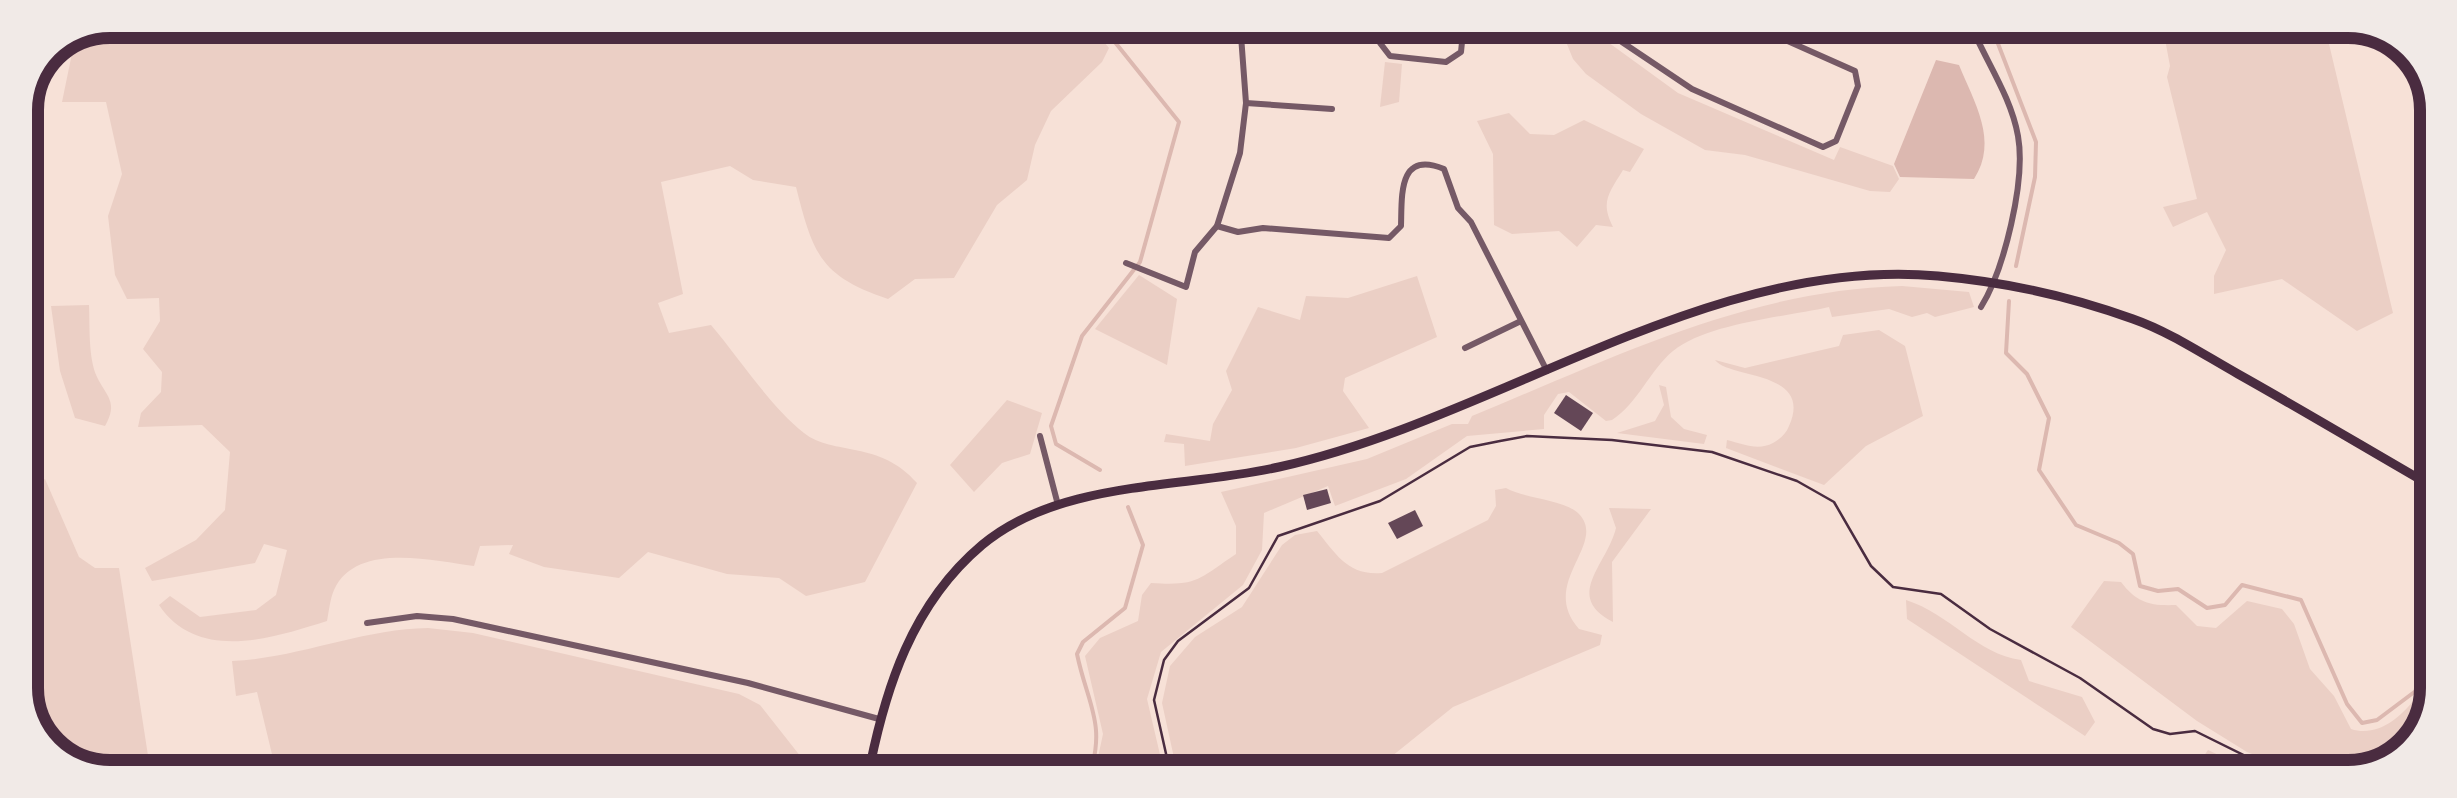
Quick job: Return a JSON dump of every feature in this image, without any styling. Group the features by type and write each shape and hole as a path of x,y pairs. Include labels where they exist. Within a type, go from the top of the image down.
{"main road":[{"path":"871,760 879,719 912,633 943,582 1000,532 1058,505 1275,468 1356,448 1696,313 1781,288 1866,275 1932,275 1997,282 2137,320 2420,479"}],"street":[{"path":"1133,266 1186,287 1195,252 1217,226 1240,153 1246,103 1241,38"},
{"path":"1380,38 1390,56 1446,62 1461,52 1462,38"},
{"path":"1616,38 1692,89 1823,147 1836,141 1858,86 1854,71 1781,38"},
{"path":"1977,38 2018,136 2020,164 1997,282 1981,308"},
{"path":"1246,103 1332,109"},
{"path":"1217,226 1238,232 1264,228 1389,238 1401,226 1403,179 1414,166 1428,162 1444,169 1458,208 1471,222 1548,372"},
{"path":"1465,348 1522,321"},
{"path":"1040,436 1058,505"},
{"path":"367,623 417,616 485,626 748,683 879,719"}],"path":[{"path":"1167,760 1154,700 1164,660 1178,641 1249,588 1278,536 1380,501 1470,448 1527,436 1653,443 1724,455 1797,482 1834,502 1872,566 1892,588 1940,594 1990,628 2080,678 2153,730 2170,734 2194,731 2253,760"}],"shaded area":[{"path":"110,38 1101,38 1109,48 1102,62 1051,111 1035,145 1027,180 997,205 954,278 915,279 888,299 847,281 823,260 808,230 796,187 753,180 730,166 661,182 683,294 658,303 669,333 711,325 767,395 804,433 888,460 917,483 865,582 806,596 779,578 727,574 648,552 619,578 544,567 509,554 513,545 480,546 474,566 418,558 360,565 345,575 334,590 327,621 283,634 237,641 194,634 175,623 159,605 170,596 200,617 256,610 276,595 287,550 264,544 255,563 152,581 145,568 196,540 225,510 230,452 202,425 138,427 141,413 161,392 162,372 143,349 160,321 159,298 127,299 115,275 108,216 122,174 106,102 62,102 73,48"},
{"path":"1564,38 1602,38 1678,93 1834,160 1840,147 1893,166 1899,179 1890,192 1870,191 1745,155 1705,150 1641,114 1586,74 1573,59"},
{"path":"2165,38 2328,38 2393,313 2357,331 2282,279 2214,294 2214,276 2226,250 2207,212 2173,227 2163,207 2197,199 2167,77 2170,66"},
{"path":"1936,60 1959,65 1982,122 1984,150 1974,179 1900,177 1894,164"},
{"path":"1385,62 1402,64 1399,102 1380,107"},
{"path":"47,75 38,132 39,96"},
{"path":"1509,113 1530,134 1554,135 1584,120 1644,149 1630,172 1623,170 1610,192 1607,211 1613,227 1596,225 1577,247 1559,231 1512,234 1494,225 1493,154 1477,121"},
{"path":"1139,275 1177,299 1167,365 1095,329"},
{"path":"1417,276 1437,337 1345,378 1343,391 1369,428 1296,448 1185,466 1184,444 1164,442 1166,434 1210,441 1213,424 1232,390 1226,371 1258,307 1300,320 1306,296 1348,298"},
{"path":"1902,286 1969,292 1974,307 1935,317 1927,313 1912,317 1889,309 1832,317 1829,307 1726,327 1673,351 1612,420 1606,421 1569,392 1558,394 1544,415 1544,429 1467,436 1406,479 1335,506 1328,486 1264,513 1262,550 1243,585 1161,652 1147,699 1161,760 1097,760 1103,734 1085,656 1100,638 1138,621 1142,595 1151,583 1188,582 1236,554 1236,526 1221,492 1367,459 1452,424 1468,424 1472,416 1682,331 1789,300 1845,290"},
{"path":"89,305 92,361 111,405 105,426 75,418 60,371 51,306"},
{"path":"1879,330 1905,346 1923,416 1866,446 1824,485 1726,448 1727,440 1756,447 1773,443 1789,426 1794,408 1790,395 1780,386 1715,360 1745,368 1839,346 1843,335"},
{"path":"1659,385 1666,387 1671,417 1684,429 1707,435 1704,444 1617,433 1655,421 1664,405"},
{"path":"1007,400 1042,413 1030,454 1002,463 974,492 950,465"},
{"path":"45,479 79,557 95,568 119,568 149,760 82,755 62,743 43,716 38,693 38,483"},
{"path":"1506,488 1564,505 1579,514 1586,526 1585,538 1569,580 1568,612 1579,629 1602,635 1600,645 1453,707 1387,760 1174,760 1162,703 1170,666 1195,637 1242,607 1282,545 1295,535 1317,531 1352,567 1382,573 1488,520 1496,506 1495,490"},
{"path":"1609,508 1651,509 1612,562 1613,622 1598,612 1590,591 1616,528"},
{"path":"2104,581 2121,582 2145,602 2176,605 2197,626 2216,628 2247,601 2282,609 2294,624 2310,669 2334,696 2351,729 2369,731 2394,720 2420,689 2417,707 2398,739 2370,757 2267,760 2197,721 2071,627"},
{"path":"1906,600 1936,614 1991,650 2021,660 2029,681 2082,697 2095,722 2085,736 1907,619"},
{"path":"428,628 473,633 739,694 760,705 803,760 273,760 257,692 236,696 232,661"},
{"path":"2208,750 2229,760 2201,760"}],"building":[{"path":"1566,395 1593,413 1581,431 1554,413"},
{"path":"1327,489 1331,503 1307,510 1303,495"},
{"path":"1415,510 1423,526 1397,539 1388,523"}],"waterway":[{"path":"1100,470 1056,444 1051,426 1082,336 1140,262 1179,122 1112,38"},
{"path":"1996,38 2036,142 2035,177 2016,266"},
{"path":"2009,301 2006,353 2027,374 2049,418 2039,470 2076,525 2119,543 2133,554 2140,586 2158,591 2178,589 2207,608 2225,605 2242,585 2301,600 2347,704 2362,723 2377,720 2417,690 2420,671"},
{"path":"1093,760 1094,714 1077,654 1083,642 1125,608 1143,545 1128,507"}]}
